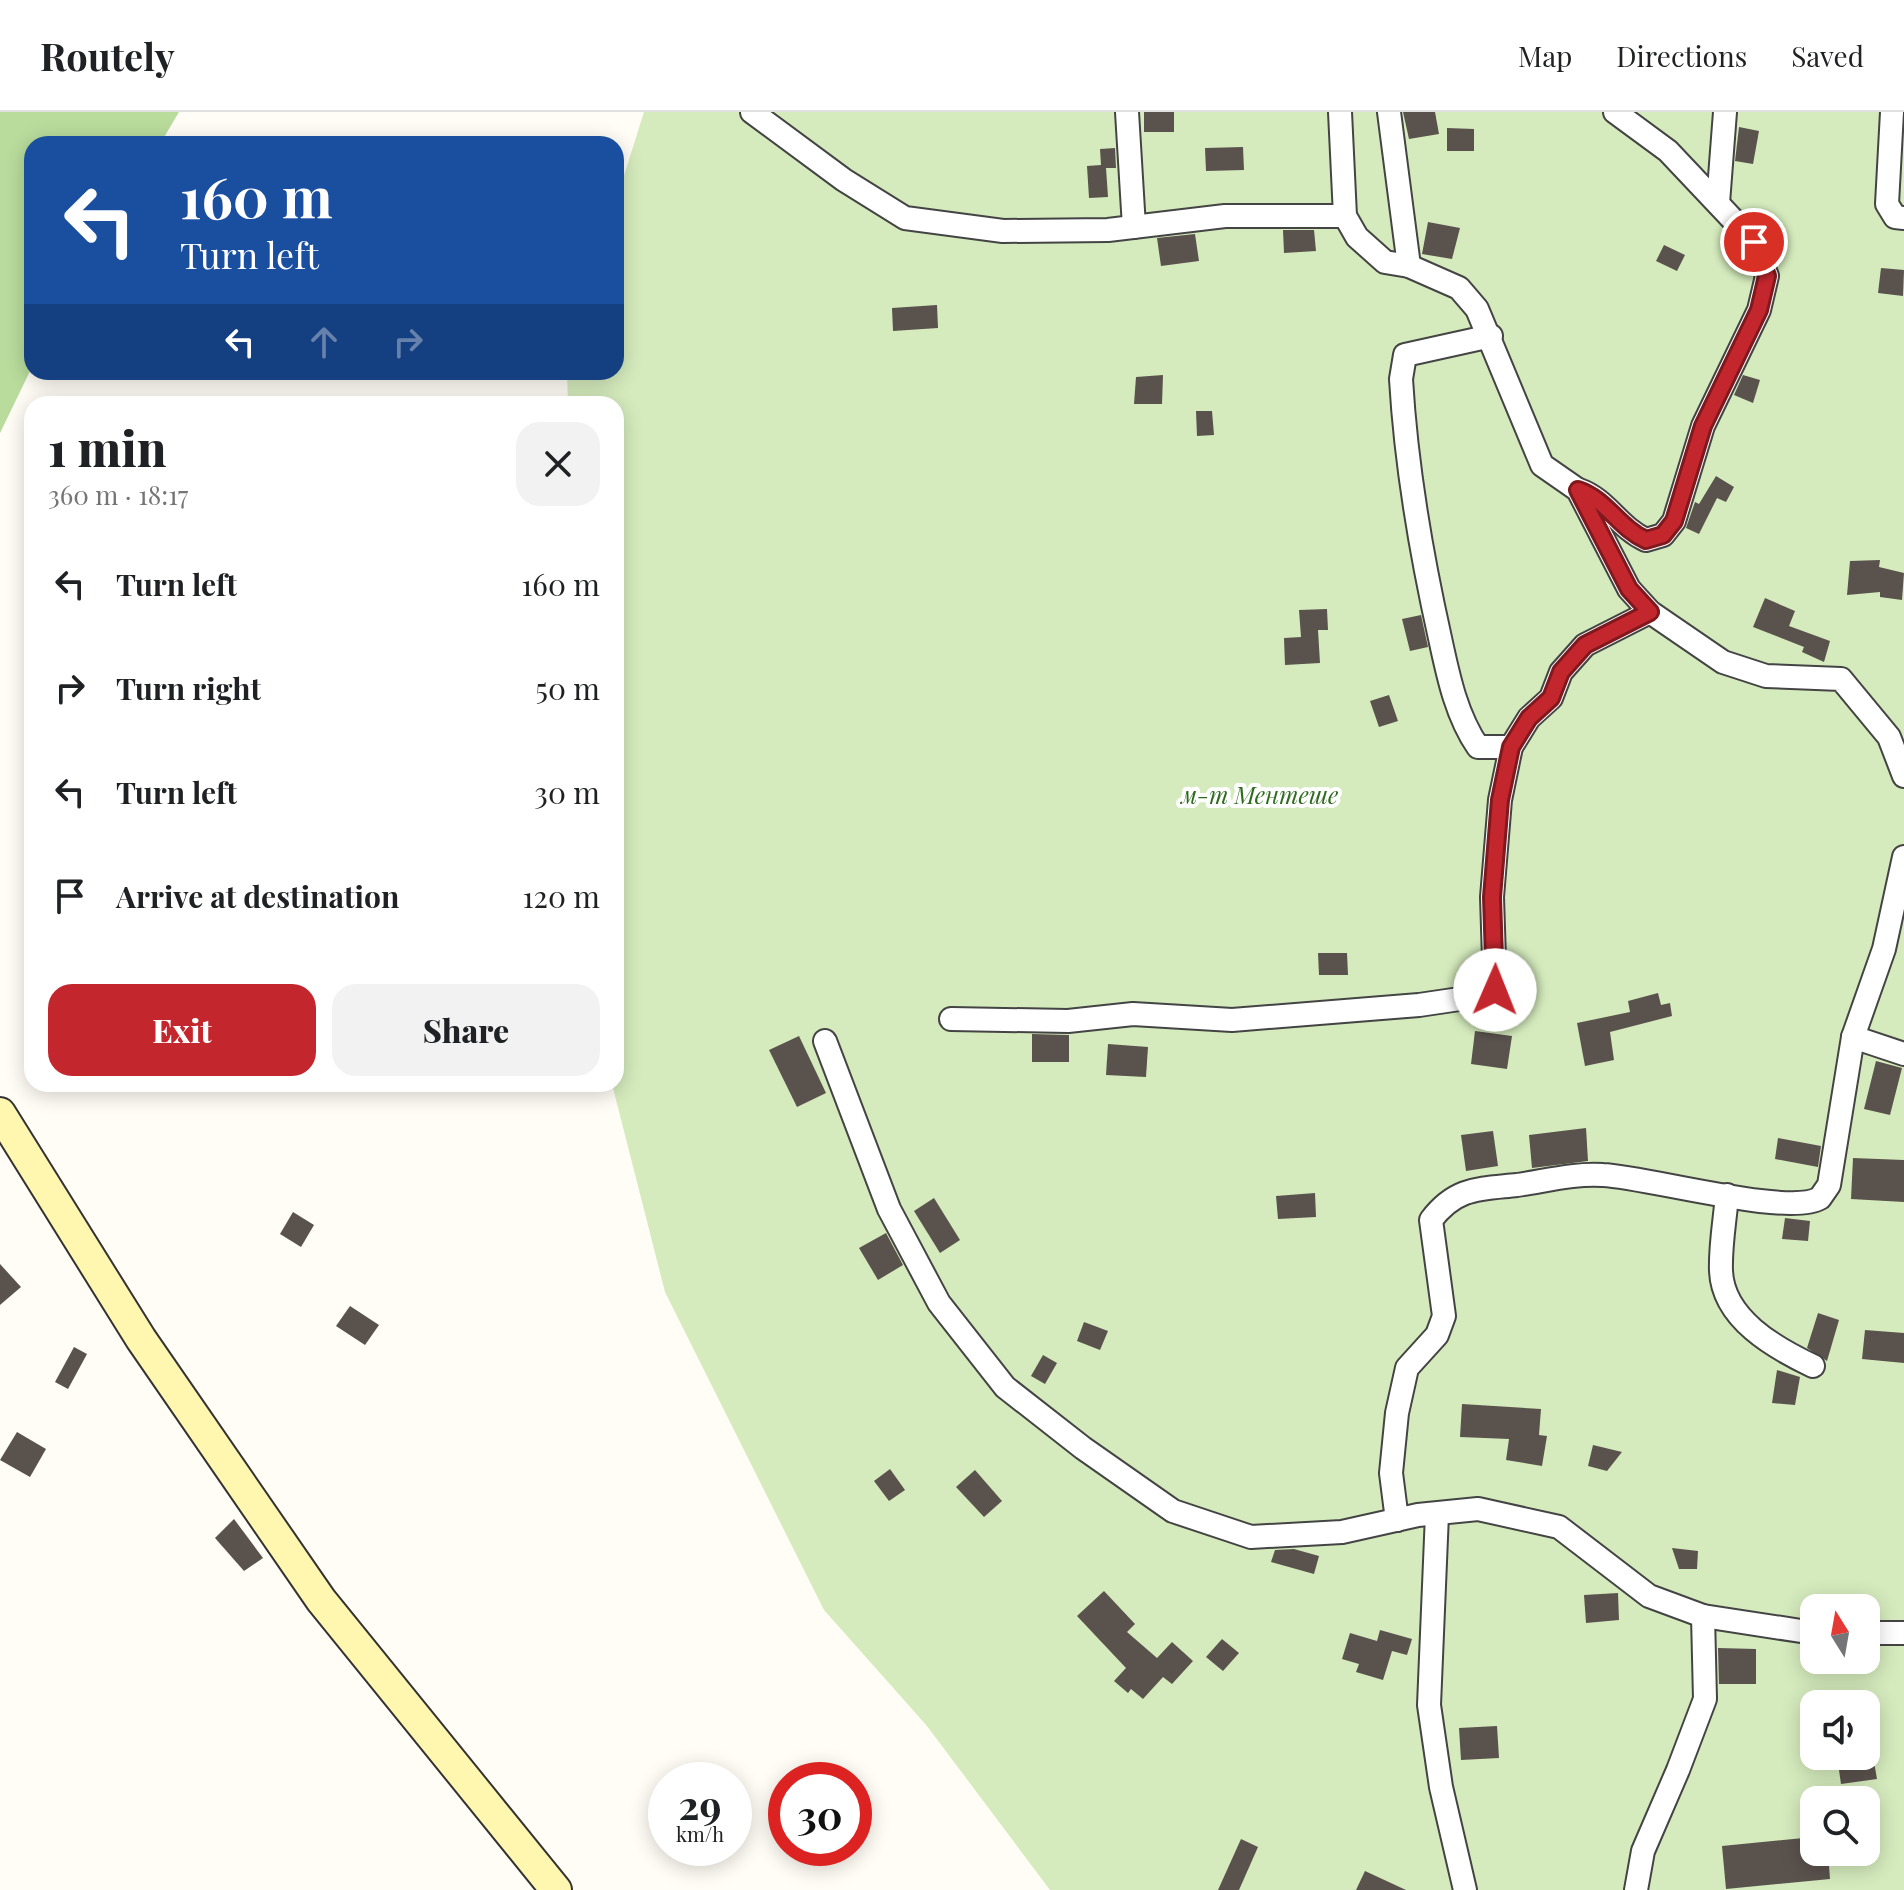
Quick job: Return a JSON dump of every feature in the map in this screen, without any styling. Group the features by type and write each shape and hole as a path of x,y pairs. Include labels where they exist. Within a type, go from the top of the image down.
{"main road":[{"path":"0,1113 141,1339 321,1600 556,1890"}],"street":[{"path":"752,112 844,180 905,218 1003,231 1134,227 1225,216 1345,216"},
{"path":"1127,112 1134,227"},
{"path":"1340,112 1345,216 1357,237 1385,262 1409,266 1459,288 1477,309 1491,336 1542,465 1578,490 1593,495 1629,533 1646,540 1663,535 1674,521 1703,426 1759,310 1767,276 1754,242 1718,203 1668,151 1615,112"},
{"path":"1389,112 1409,266"},
{"path":"1718,203 1725,112"},
{"path":"1892,112 1887,204 1895,217 1904,218"},
{"path":"1491,336 1405,355 1401,379 1428,580 1449,676 1466,730 1478,747 1511,747"},
{"path":"1578,490 1629,589 1650,612 1723,662 1766,676 1841,679 1889,737 1904,776"},
{"path":"951,1019 1068,1021 1133,1014 1232,1020 1419,1005 1480,996 1495,990 1492,897 1500,800 1511,747 1529,718 1551,698 1561,672 1585,645 1650,612"},
{"path":"1397,1520 1391,1473 1397,1413 1407,1368 1437,1335 1444,1316 1431,1220 1445,1201 1469,1190 1602,1174 1727,1195 1806,1204 1820,1198 1826,1192 1853,1037 1894,953 1904,857"},
{"path":"1853,1037 1904,1054"},
{"path":"825,1041 889,1209 939,1303 1005,1387 1083,1448 1173,1511 1251,1537 1342,1532 1397,1520 1478,1509 1559,1527 1649,1596 1703,1616 1800,1631"},
{"path":"1727,1195 1721,1274 1731,1303 1772,1346 1813,1366"},
{"path":"1437,1514 1429,1705 1441,1787 1465,1890"},
{"path":"1636,1890 1643,1851 1705,1699 1703,1616"},
{"path":"1880,1633 1904,1633"}],"green space":[{"path":"0,112 179,112 165,136 24,136 26,380 0,433"},
{"name":"м-т Ментeше","path":"644,112 1904,112 1904,1890 1050,1890 927,1726 824,1610 665,1292 614,1092 624,1092 624,396 568,396 567,380 624,380 624,176"}],"building":[{"path":"1144,112 1174,112 1174,132 1144,132"},
{"path":"1403,112 1435,112 1439,134 1409,139"},
{"path":"1739,127 1759,131 1753,164 1735,161"},
{"path":"1447,128 1474,129 1474,151 1447,151"},
{"path":"1243,147 1244,170 1206,171 1205,148"},
{"path":"1115,148 1116,168 1106,168 1108,197 1089,198 1087,166 1101,165 1100,149"},
{"path":"1428,222 1460,228 1452,259 1422,254"},
{"path":"1283,230 1314,230 1316,251 1284,253"},
{"path":"1195,234 1199,261 1161,266 1157,238"},
{"path":"1664,245 1685,255 1677,271 1656,261"},
{"path":"1881,268 1904,270 1903,296 1878,293"},
{"path":"937,305 938,328 893,331 892,308"},
{"path":"1163,375 1162,404 1134,404 1136,377"},
{"path":"1743,375 1760,380 1753,403 1734,395"},
{"path":"1196,411 1212,411 1214,435 1197,436"},
{"path":"1716,476 1734,487 1726,502 1717,498 1699,534 1686,528 1695,502 1699,504"},
{"path":"1880,560 1879,567 1904,573 1902,600 1880,597 1880,592 1847,595 1850,561"},
{"path":"1765,598 1795,611 1789,626 1830,641 1824,662 1802,652 1804,647 1753,627"},
{"path":"1327,609 1328,630 1318,630 1320,663 1285,665 1284,638 1301,637 1299,610"},
{"path":"1421,615 1428,647 1410,651 1402,619"},
{"path":"1389,695 1398,721 1379,727 1370,701"},
{"path":"1318,953 1347,953 1348,975 1319,975"},
{"path":"1658,993 1661,1005 1670,1003 1672,1016 1610,1032 1614,1060 1585,1066 1577,1023 1630,1012 1628,1001"},
{"path":"1475,1031 1512,1036 1507,1069 1471,1064"},
{"path":"1032,1034 1069,1035 1069,1062 1032,1062"},
{"path":"799,1036 826,1093 797,1107 769,1050"},
{"path":"1108,1044 1148,1047 1146,1077 1106,1075"},
{"path":"1876,1061 1902,1068 1890,1115 1864,1109"},
{"path":"1586,1128 1588,1161 1532,1168 1529,1135"},
{"path":"1493,1131 1498,1166 1466,1171 1461,1135"},
{"path":"1778,1138 1821,1146 1818,1167 1775,1159"},
{"path":"1853,1158 1904,1160 1904,1202 1851,1199"},
{"path":"1315,1193 1316,1217 1278,1219 1276,1196"},
{"path":"934,1198 960,1240 940,1253 914,1211"},
{"path":"293,1212 314,1225 301,1247 280,1234"},
{"path":"1785,1218 1810,1221 1808,1241 1782,1239"},
{"path":"886,1233 903,1265 878,1280 859,1248"},
{"path":"0,1264 21,1287 0,1305"},
{"path":"350,1306 379,1325 365,1345 336,1326"},
{"path":"1818,1313 1839,1320 1827,1361 1807,1348"},
{"path":"1084,1322 1108,1331 1100,1350 1077,1341"},
{"path":"1865,1330 1904,1333 1904,1363 1862,1359"},
{"path":"74,1347 87,1354 68,1389 55,1382"},
{"path":"1043,1355 1057,1363 1045,1384 1031,1376"},
{"path":"1777,1370 1800,1377 1795,1405 1772,1403"},
{"path":"1462,1404 1541,1409 1539,1435 1547,1436 1542,1466 1506,1460 1509,1439 1460,1437"},
{"path":"17,1432 46,1449 30,1477 0,1460"},
{"path":"1593,1445 1622,1452 1607,1471 1588,1466"},
{"path":"890,1469 905,1490 889,1501 874,1481"},
{"path":"975,1470 1002,1501 984,1517 956,1487"},
{"path":"234,1519 263,1558 244,1571 215,1538"},
{"path":"1672,1548 1698,1551 1697,1569 1679,1569"},
{"path":"1294,1549 1319,1556 1314,1574 1271,1562 1275,1550"},
{"path":"1104,1591 1135,1624 1127,1632 1157,1658 1172,1642 1193,1661 1172,1684 1163,1677 1143,1699 1131,1689 1128,1693 1114,1681 1126,1668 1077,1616"},
{"path":"1618,1593 1619,1620 1586,1623 1584,1595"},
{"path":"1380,1630 1412,1639 1407,1655 1392,1651 1383,1680 1356,1672 1359,1664 1342,1659 1350,1633 1377,1641"},
{"path":"1222,1639 1239,1653 1223,1671 1206,1657"},
{"path":"1718,1648 1756,1649 1756,1684 1719,1684"},
{"path":"1497,1726 1499,1758 1461,1760 1459,1728"},
{"path":"1839,1770 1875,1770 1877,1779 1841,1784"},
{"path":"1800,1838 1800,1866 1829,1866 1830,1879 1726,1889 1722,1846"},
{"path":"1241,1839 1258,1847 1239,1890 1218,1890"},
{"path":"1365,1871 1406,1890 1356,1890"}],"route":[{"path":"1495,990 1492,897 1500,800 1511,747 1529,718 1551,698 1561,672 1585,645 1650,612 1629,589 1578,490 1593,495 1629,533 1646,540 1663,535 1674,521 1703,426 1759,310 1767,276 1754,242"}]}
